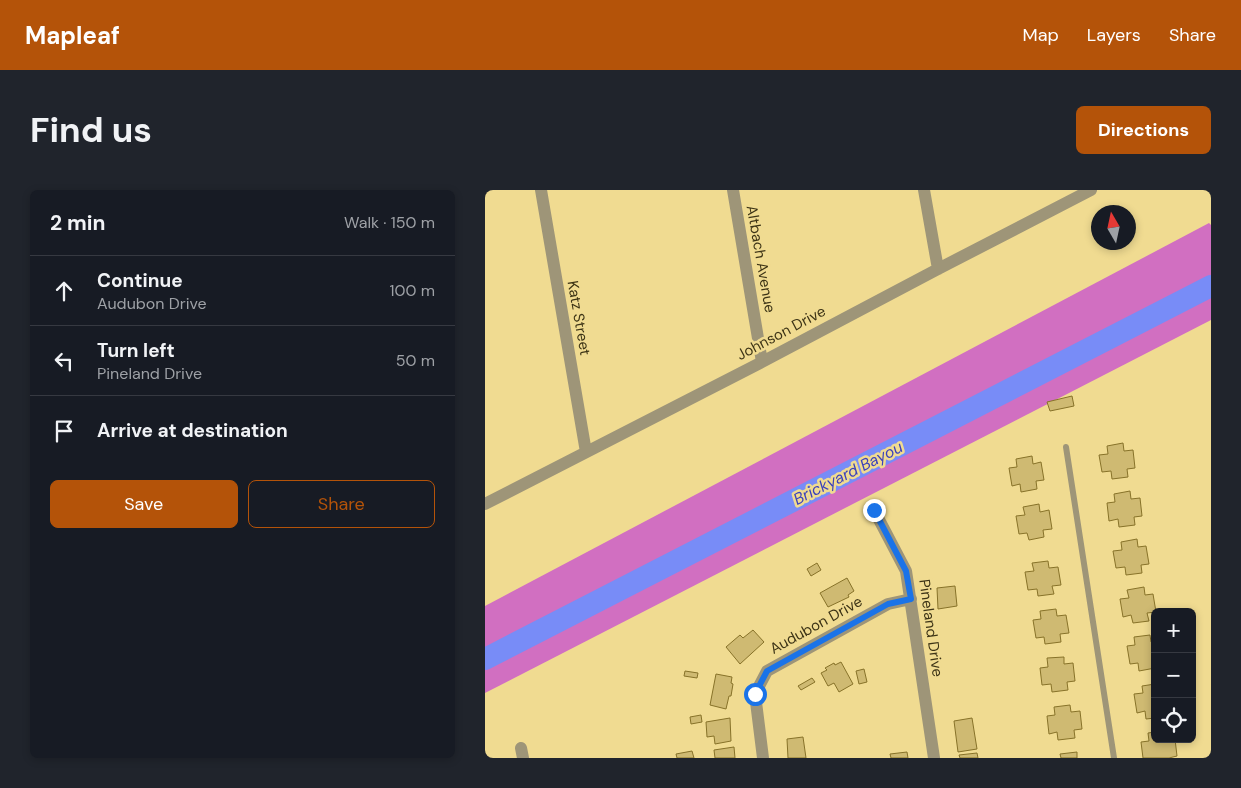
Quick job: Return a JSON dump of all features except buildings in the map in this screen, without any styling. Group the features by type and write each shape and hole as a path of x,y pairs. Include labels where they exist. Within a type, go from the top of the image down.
{"street":[{"name":"Katz Street","path":"541,190 586,452"},
{"name":"Altbach Avenue","path":"733,190 762,362"},
{"path":"925,190 938,268"},
{"name":"Johnson Drive","path":"485,504 1091,190"},
{"name":"Pineland Drive","path":"874,510 906,571 933,758"},
{"name":"Audubon Drive","path":"763,758 755,694 767,671 888,604 911,599"}],"lane":[{"path":"1067,447 1114,758"}],"shaded area":[{"path":"1209,223 1211,225 1211,320 485,693 485,606"}],"waterway":[{"name":"Brickyard Bayou","path":"485,659 1211,286"}],"route":[{"path":"755,694 767,671 888,604 911,599 906,571 874,510"}]}
